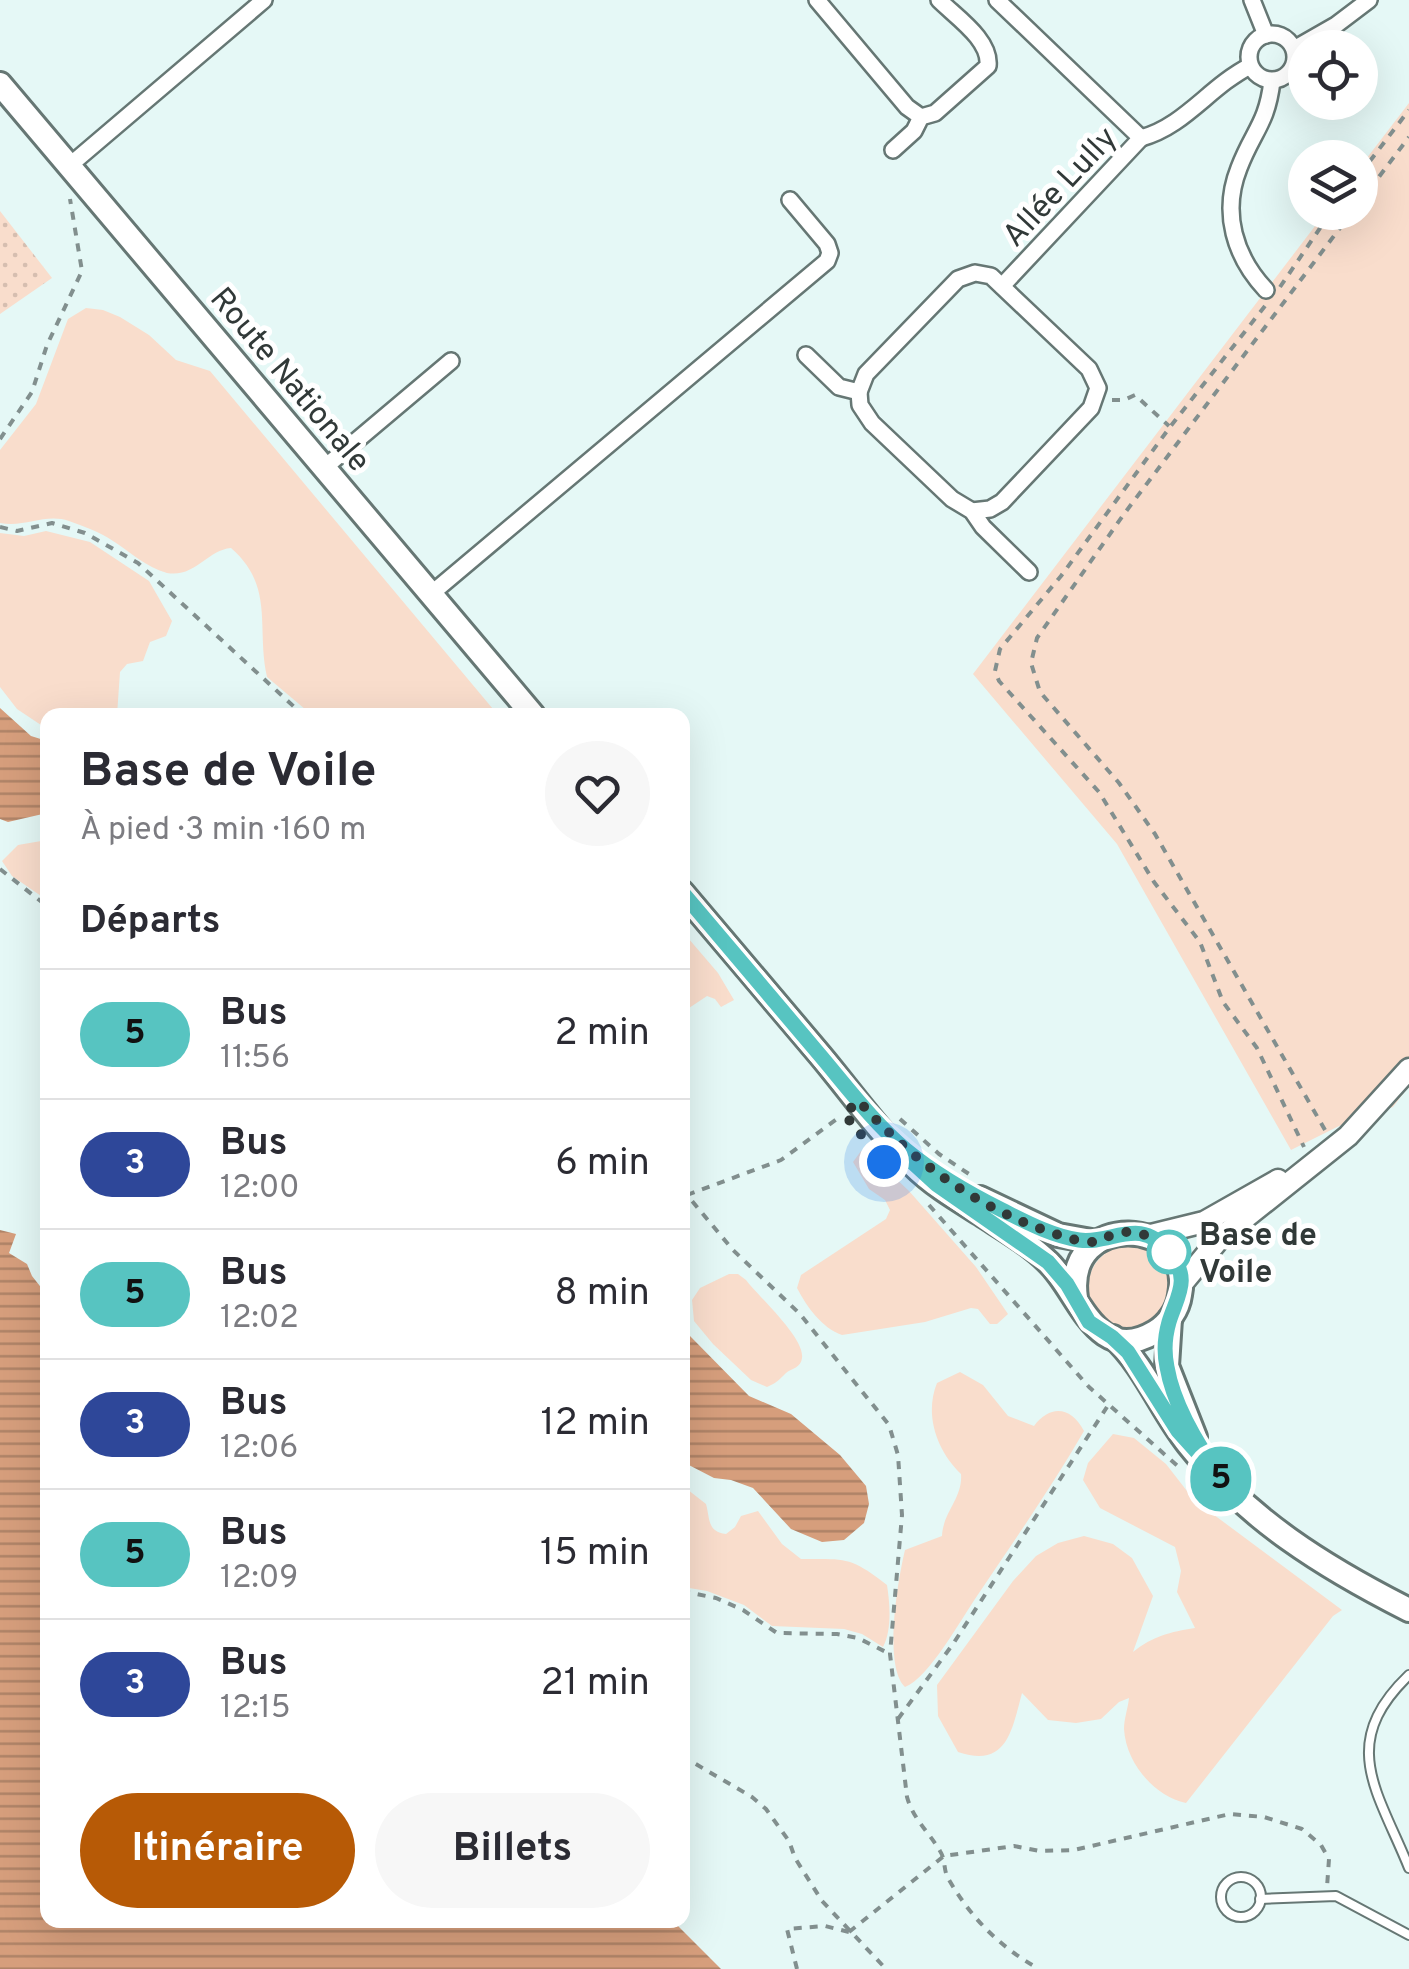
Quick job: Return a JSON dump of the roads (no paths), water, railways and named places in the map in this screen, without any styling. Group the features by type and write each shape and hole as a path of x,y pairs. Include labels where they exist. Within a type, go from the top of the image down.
{"main road":[{"name":"Route Nationale","path":"0,84 527,708"},
{"path":"690,901 859,1101 887,1120 931,1169 989,1204 1058,1235 1097,1242"},
{"path":"887,1120 923,1174 1048,1262 1089,1322 1112,1337 1133,1359 1186,1442 1224,1482 1285,1538 1371,1592 1409,1610"},
{"path":"1076,1298 1077,1270 1097,1242 1124,1232 1147,1236 1172,1255 1182,1285 1170,1318 1158,1330 1144,1336 1112,1337"},
{"path":"1170,1318 1166,1357 1172,1386 1197,1440 1224,1482"},
{"path":"1371,1592 1409,1599"}],"street":[{"path":"69,166 264,0"},
{"path":"818,0 906,107 921,117 930,116 947,102 984,71 990,60 980,42 939,0"},
{"name":"Allée Lully","path":"997,0 1142,138 1002,286"},
{"path":"1252,0 1266,35"},
{"path":"1326,30 1368,0"},
{"path":"1288,42 1283,36 1266,35 1252,46 1250,66 1257,75 1272,81 1288,74"},
{"path":"1142,138 1170,128 1216,86 1250,66"},
{"path":"1266,290 1240,256 1231,215 1237,172 1265,117 1272,81"},
{"path":"893,150 910,136 921,117"},
{"path":"431,594 827,261 827,244 790,200"},
{"name":"Allée Lully","path":"859,392 866,374 958,278 982,272 1002,286 1088,368 1097,382 1098,396 1092,408 1006,499 990,509 972,511"},
{"path":"806,355 839,387 859,392 860,405 872,423 960,506 972,511 1029,572"},
{"path":"324,468 451,360"},
{"path":"1182,1285 1220,1238 1335,1146 1377,1108 1409,1069"},
{"path":"1147,1236 1204,1222 1335,1146"}],"lane":[{"path":"1409,1676 1376,1716 1367,1756 1370,1774 1409,1868"},
{"path":"1246,1877 1257,1885 1260,1898 1249,1915 1235,1916 1224,1908 1221,1894 1232,1878 1246,1877"},
{"path":"1260,1898 1336,1896 1409,1935"}],"place":[{"name":"Base de Voile","path":"1169,1252"}]}
